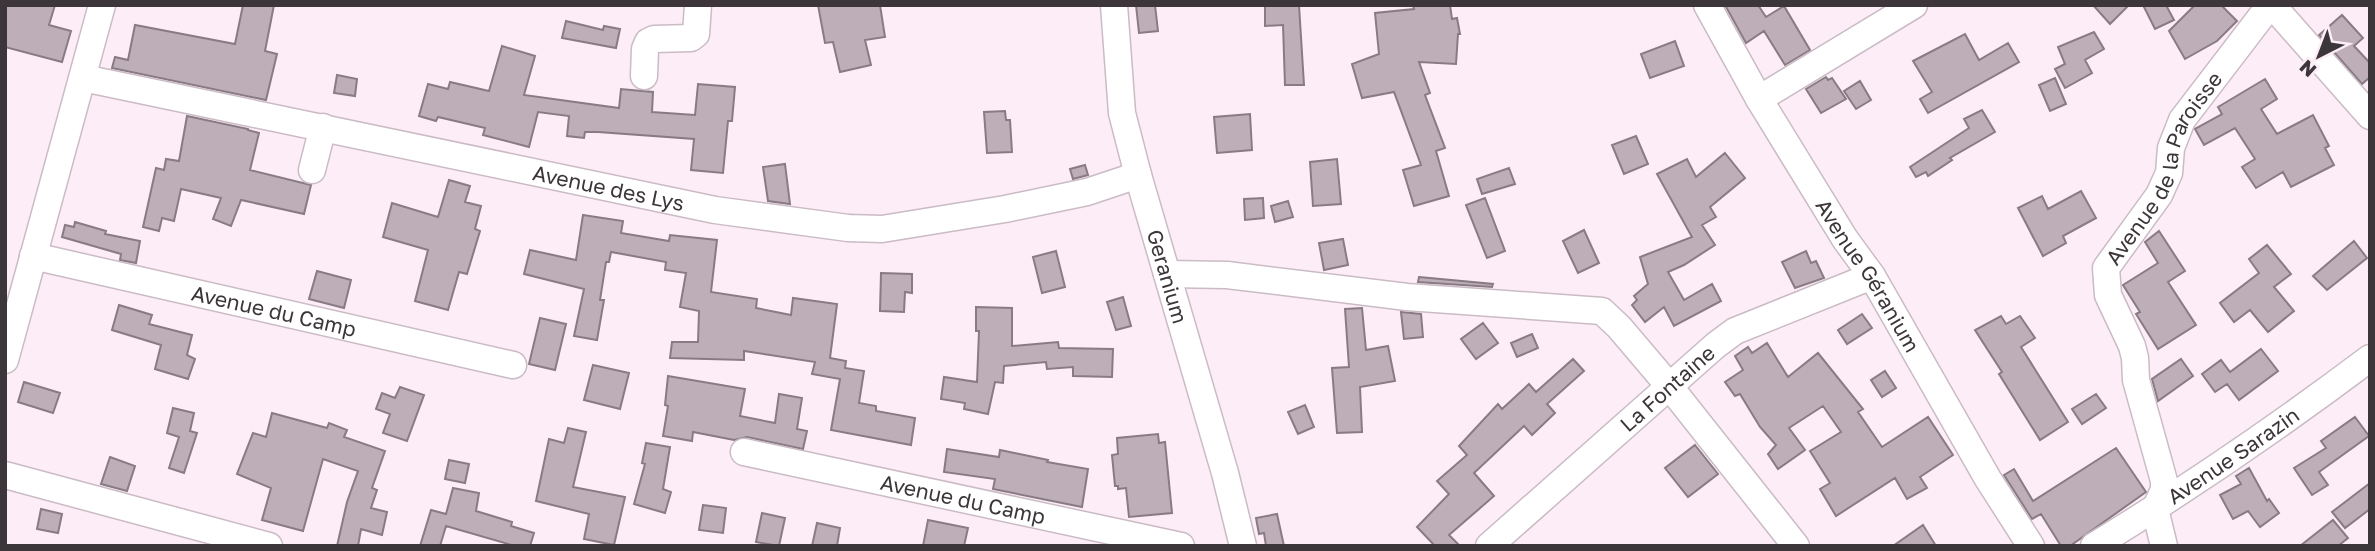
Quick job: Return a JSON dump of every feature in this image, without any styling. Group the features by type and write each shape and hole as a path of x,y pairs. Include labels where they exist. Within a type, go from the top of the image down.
{"street":[{"path":"5,360 102,5"},
{"path":"644,76 645,49 648,42 691,38 697,28 698,5"},
{"name":"Geranium","path":"1114,5 1122,113 1243,546"},
{"name":"Avenue Géranium","path":"1707,5 1759,99 1845,239 1872,276 1989,479 2031,546"},
{"path":"1759,99 1914,5"},
{"path":"2271,5 2370,116"},
{"name":"Avenue de la Paroisse","path":"2164,546 2155,509 2164,490 2164,481 2136,380 2132,346 2108,295 2106,268 2159,195 2169,173 2171,148 2182,120 2271,5"},
{"name":"Avenue des Lys","path":"83,78 715,209 867,229 882,229 1005,209 1087,192 1138,175"},
{"path":"312,170 323,127"},
{"name":"Avenue du Camp","path":"33,256 513,365"},
{"path":"1167,274 1227,275 1407,297 1602,311 1670,387 1796,546"},
{"name":"La Fontaine","path":"1489,546 1735,331 1872,276"},
{"name":"Avenue Sarazin","path":"2094,546 2155,509 2370,358"},
{"name":"Avenue du Camp","path":"744,452 1181,546"},
{"path":"5,475 268,546"}],"building":[{"path":"5,5 55,5 49,25 71,31 62,62 5,47"},
{"path":"243,5 274,5 265,51 277,54 266,100 112,68 115,57 128,60 135,25 235,44"},
{"path":"818,5 880,5 885,37 865,40 871,65 840,72 833,42 825,43"},
{"path":"1136,5 1155,5 1158,31 1139,33"},
{"path":"1299,5 1304,85 1285,85 1283,25 1265,26 1265,6"},
{"path":"1413,5 1450,5 1452,19 1457,18 1460,34 1456,64 1419,62 1430,93 1425,95 1445,148 1436,151 1449,196 1414,206 1403,170 1421,165 1394,92 1362,98 1352,64 1379,54 1375,13 1414,9"},
{"path":"1725,5 1758,5 1766,17 1784,6 1810,50 1785,65 1764,31 1746,43"},
{"path":"2093,5 2129,5 2110,24"},
{"path":"2143,5 2166,5 2174,20 2155,29"},
{"path":"2195,5 2221,5 2237,21 2217,41 2185,59 2169,31"},
{"path":"2342,15 2363,38 2354,46 2370,63 2370,77 2362,84 2319,35"},
{"path":"566,21 603,30 604,26 620,29 616,48 562,38"},
{"path":"2094,32 2104,49 2085,60 2092,73 2065,88 2055,69 2065,64 2058,47"},
{"path":"1965,34 1979,60 2008,43 2019,62 1928,113 1920,99 1932,92 1913,61"},
{"path":"1675,41 1684,66 1650,78 1641,54"},
{"path":"502,46 535,56 524,95 619,108 621,89 653,92 652,112 695,115 698,84 735,87 732,121 728,121 723,173 691,170 694,139 598,132 585,132 584,138 567,136 569,116 538,112 529,147 483,135 485,128 438,117 436,121 419,116 428,84 448,89 450,82 489,91"},
{"path":"337,75 357,79 355,96 334,93"},
{"path":"1826,77 1828,80 1832,78 1846,99 1821,113 1806,89"},
{"path":"2055,78 2066,104 2050,111 2039,85"},
{"path":"2265,79 2277,99 2261,109 2277,134 2313,115 2329,146 2325,148 2334,165 2291,187 2283,172 2256,188 2242,167 2255,159 2235,128 2204,145 2195,129 2222,114 2218,107"},
{"path":"1860,81 1871,100 1856,109 1844,91"},
{"path":"1982,110 1995,132 1950,158 1952,160 1928,176 1926,172 1916,177 1910,167 1969,128 1964,119"},
{"path":"1005,111 1006,120 1010,120 1012,152 987,153 984,112"},
{"path":"1250,114 1252,150 1217,153 1214,117"},
{"path":"187,116 259,133 250,170 311,185 304,214 241,200 231,226 213,219 221,198 181,189 174,221 162,218 159,231 143,227 156,168 164,170 166,159 179,161"},
{"path":"1636,136 1648,164 1624,174 1612,145"},
{"path":"1725,153 1745,178 1710,207 1716,217 1702,225 1715,245 1668,272 1684,300 1712,284 1721,301 1674,326 1664,307 1645,322 1632,305 1637,300 1634,296 1648,284 1640,257 1692,237 1657,174 1687,159 1696,177"},
{"path":"1337,159 1341,204 1313,206 1310,162"},
{"path":"785,164 790,204 768,201 763,167"},
{"path":"1085,165 1088,175 1073,179 1070,169"},
{"path":"1509,168 1515,184 1482,194 1477,179"},
{"path":"449,180 470,186 465,202 481,206 475,229 480,231 467,274 459,272 448,310 415,301 428,250 383,237 392,203 438,217"},
{"path":"2081,191 2096,218 2063,236 2066,243 2043,256 2018,208 2042,196 2048,209"},
{"path":"1263,198 1264,218 1245,220 1244,199"},
{"path":"1485,198 1505,251 1487,258 1466,205"},
{"path":"1288,201 1293,217 1275,222 1271,206"},
{"path":"583,215 623,221 621,233 669,241 670,235 717,240 711,292 757,299 756,308 791,315 793,298 837,304 830,358 846,361 845,368 864,371 859,403 876,406 876,411 915,418 911,445 831,430 840,379 812,374 815,362 744,351 744,360 670,358 672,342 698,342 699,311 680,307 686,273 665,270 666,262 611,252 609,262 606,262 600,300 604,300 597,340 574,336 584,289 524,274 530,250 576,260"},
{"path":"75,222 106,231 105,234 140,241 136,263 120,260 121,254 62,237 65,225 74,227"},
{"path":"1584,230 1599,263 1578,273 1563,241"},
{"path":"2159,231 2185,271 2168,282 2196,325 2158,349 2136,314 2140,312 2123,285 2158,263 2145,242"},
{"path":"1343,239 1348,265 1324,270 1319,243"},
{"path":"2354,241 2367,258 2327,290 2313,276"},
{"path":"2267,245 2291,274 2274,287 2294,311 2268,332 2250,310 2234,322 2220,303 2259,273 2249,259"},
{"path":"1056,251 1065,287 1042,293 1033,257"},
{"path":"1806,251 1811,263 1816,261 1824,278 1795,288 1782,262"},
{"path":"317,271 351,280 344,308 309,299"},
{"path":"881,273 912,274 912,293 905,292 904,312 880,311"},
{"path":"1419,277 1493,284 1492,287 1418,282"},
{"path":"1123,297 1131,326 1116,330 1107,302"},
{"path":"119,305 152,315 149,324 192,335 187,355 195,359 188,379 155,369 161,345 112,330"},
{"path":"976,307 1012,308 1012,346 1058,342 1059,348 1113,349 1112,377 1073,376 1073,367 1047,369 1046,362 1004,366 1003,383 995,382 988,414 964,409 965,403 941,399 944,377 977,382 979,331 976,331"},
{"path":"1362,308 1366,350 1388,346 1395,381 1360,387 1362,432 1337,433 1332,368 1349,367 1345,309"},
{"path":"1401,312 1421,314 1423,337 1404,339"},
{"path":"1862,314 1872,328 1847,344 1838,330"},
{"path":"2001,316 2006,324 2020,316 2035,338 2021,347 2068,422 2040,440 1975,330"},
{"path":"540,318 566,324 555,370 529,364"},
{"path":"1483,323 1498,343 1476,359 1461,339"},
{"path":"1532,334 1538,348 1517,357 1511,343"},
{"path":"1767,343 1788,377 1818,353 1863,409 1858,412 1882,447 1928,417 1953,455 1920,477 1927,488 1907,499 1895,478 1836,516 1820,489 1830,483 1810,451 1841,432 1823,406 1789,428 1805,450 1778,469 1768,454 1776,445 1760,427 1740,394 1735,396 1725,382 1743,370 1735,356 1748,347 1752,353"},
{"path":"2261,349 2278,371 2239,400 2227,384 2215,392 2202,374 2221,360 2230,372"},
{"path":"1573,359 1584,371 1547,404 1555,413 1532,435 1524,426 1474,473 1494,496 1449,535 1460,546 1435,546 1417,527 1449,494 1437,481 1467,455 1459,446 1498,404 1502,409 1529,384 1536,392"},
{"path":"2181,359 2193,376 2158,401 2152,379"},
{"path":"593,365 629,373 620,409 584,400"},
{"path":"1885,371 1896,388 1882,397 1871,380"},
{"path":"668,376 745,389 740,416 775,423 779,394 802,398 797,429 807,431 803,449 747,437 734,440 693,432 692,441 663,436 668,406 665,405"},
{"path":"24,382 60,393 53,413 18,402"},
{"path":"400,387 424,395 407,441 383,433 390,414 376,409 382,393 395,398"},
{"path":"2096,394 2106,408 2082,424 2072,409"},
{"path":"1305,405 1314,427 1298,434 1288,412"},
{"path":"173,408 194,413 190,431 197,433 184,473 169,468 179,437 167,433"},
{"path":"272,413 327,428 329,423 347,430 344,437 385,451 372,488 377,490 371,508 387,512 382,535 361,529 358,546 337,546 347,502 358,471 323,459 303,531 262,520 271,488 237,474 253,433 266,437"},
{"path":"2355,417 2369,436 2319,472 2328,485 2312,495 2294,468 2326,448 2321,441"},
{"path":"568,428 586,432 573,487 625,497 614,545 584,539 589,514 536,501 549,439 564,443"},
{"path":"1158,434 1159,443 1165,442 1172,513 1129,517 1126,488 1118,489 1118,486 1115,486 1112,455 1118,454 1117,438"},
{"path":"646,443 670,447 663,489 671,492 665,513 634,504 645,464 642,463"},
{"path":"1695,445 1718,474 1688,497 1665,468"},
{"path":"2116,448 2146,492 2070,546 2061,546 2041,514 2032,519 2004,475 2014,469 2033,501"},
{"path":"947,449 999,457 1000,450 1088,469 1082,507 993,489 995,479 944,472"},
{"path":"110,457 135,466 127,491 101,484"},
{"path":"449,460 469,464 465,483 445,479"},
{"path":"2249,468 2267,501 2269,499 2279,513 2260,527 2248,511 2233,519 2220,495 2241,484 2236,476"},
{"path":"2370,483 2370,509 2345,528 2332,512"},
{"path":"453,488 479,493 476,511 512,522 511,526 534,533 530,546 515,546 446,526 440,546 420,546 431,510 446,514"},
{"path":"703,505 726,508 723,533 699,530"},
{"path":"41,509 62,514 58,533 37,529"},
{"path":"762,513 785,518 779,546 756,542"},
{"path":"1277,514 1284,546 1266,546 1264,533 1259,534 1256,518"},
{"path":"928,520 968,528 964,546 923,546"},
{"path":"2333,520 2348,538 2338,546 2300,546"},
{"path":"817,523 840,528 837,546 812,546"},
{"path":"1923,525 1936,546 1893,546"}]}
